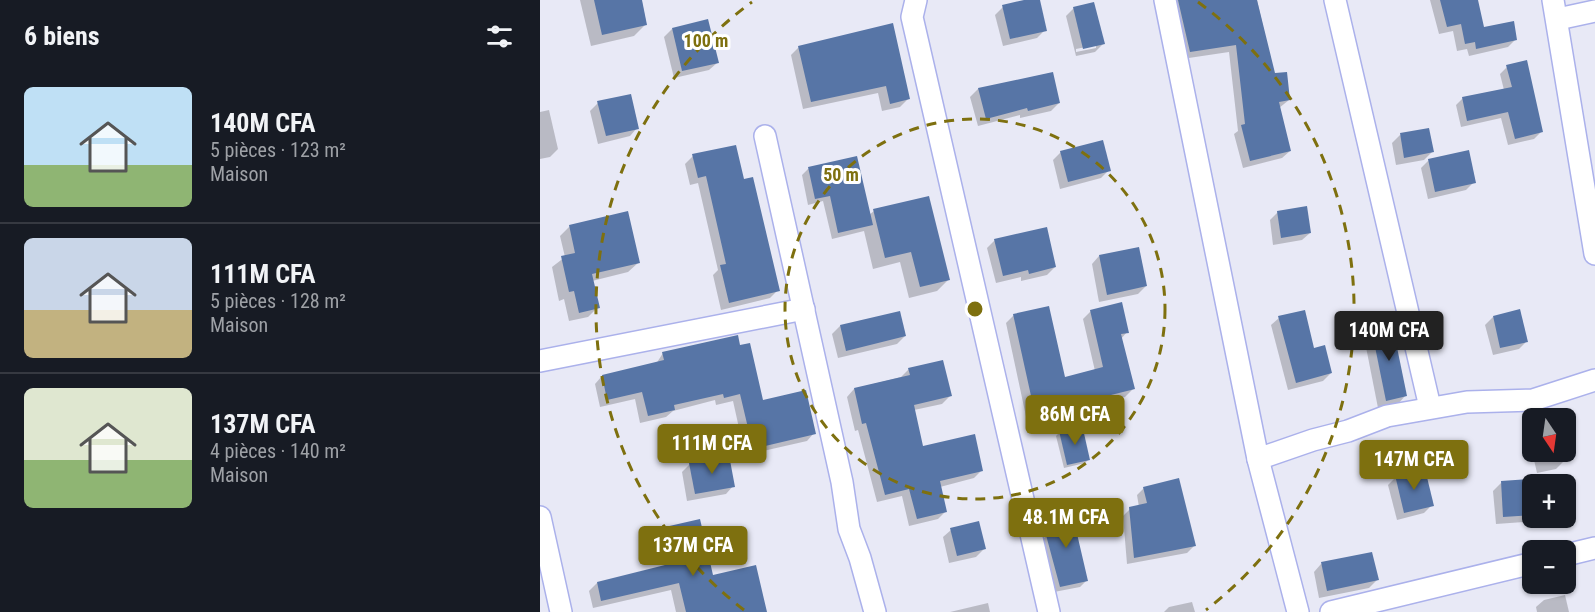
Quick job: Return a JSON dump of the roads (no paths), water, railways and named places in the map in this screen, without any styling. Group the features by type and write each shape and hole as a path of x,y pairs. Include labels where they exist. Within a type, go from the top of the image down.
{"street":[{"path":"916,0 912,17 1049,612"},
{"path":"1165,0 1258,459 1298,612"},
{"path":"1335,0 1430,407"},
{"path":"1595,11 1556,9 1590,187 1595,254"},
{"path":"765,136 842,482 849,529 860,558 875,612"},
{"path":"540,361 804,309"},
{"path":"1258,459 1312,440 1348,431 1387,416 1467,402 1533,400 1595,380"},
{"path":"540,517 561,612"},
{"path":"1576,553 1595,548"},
{"path":"1331,612 1522,566"}]}
